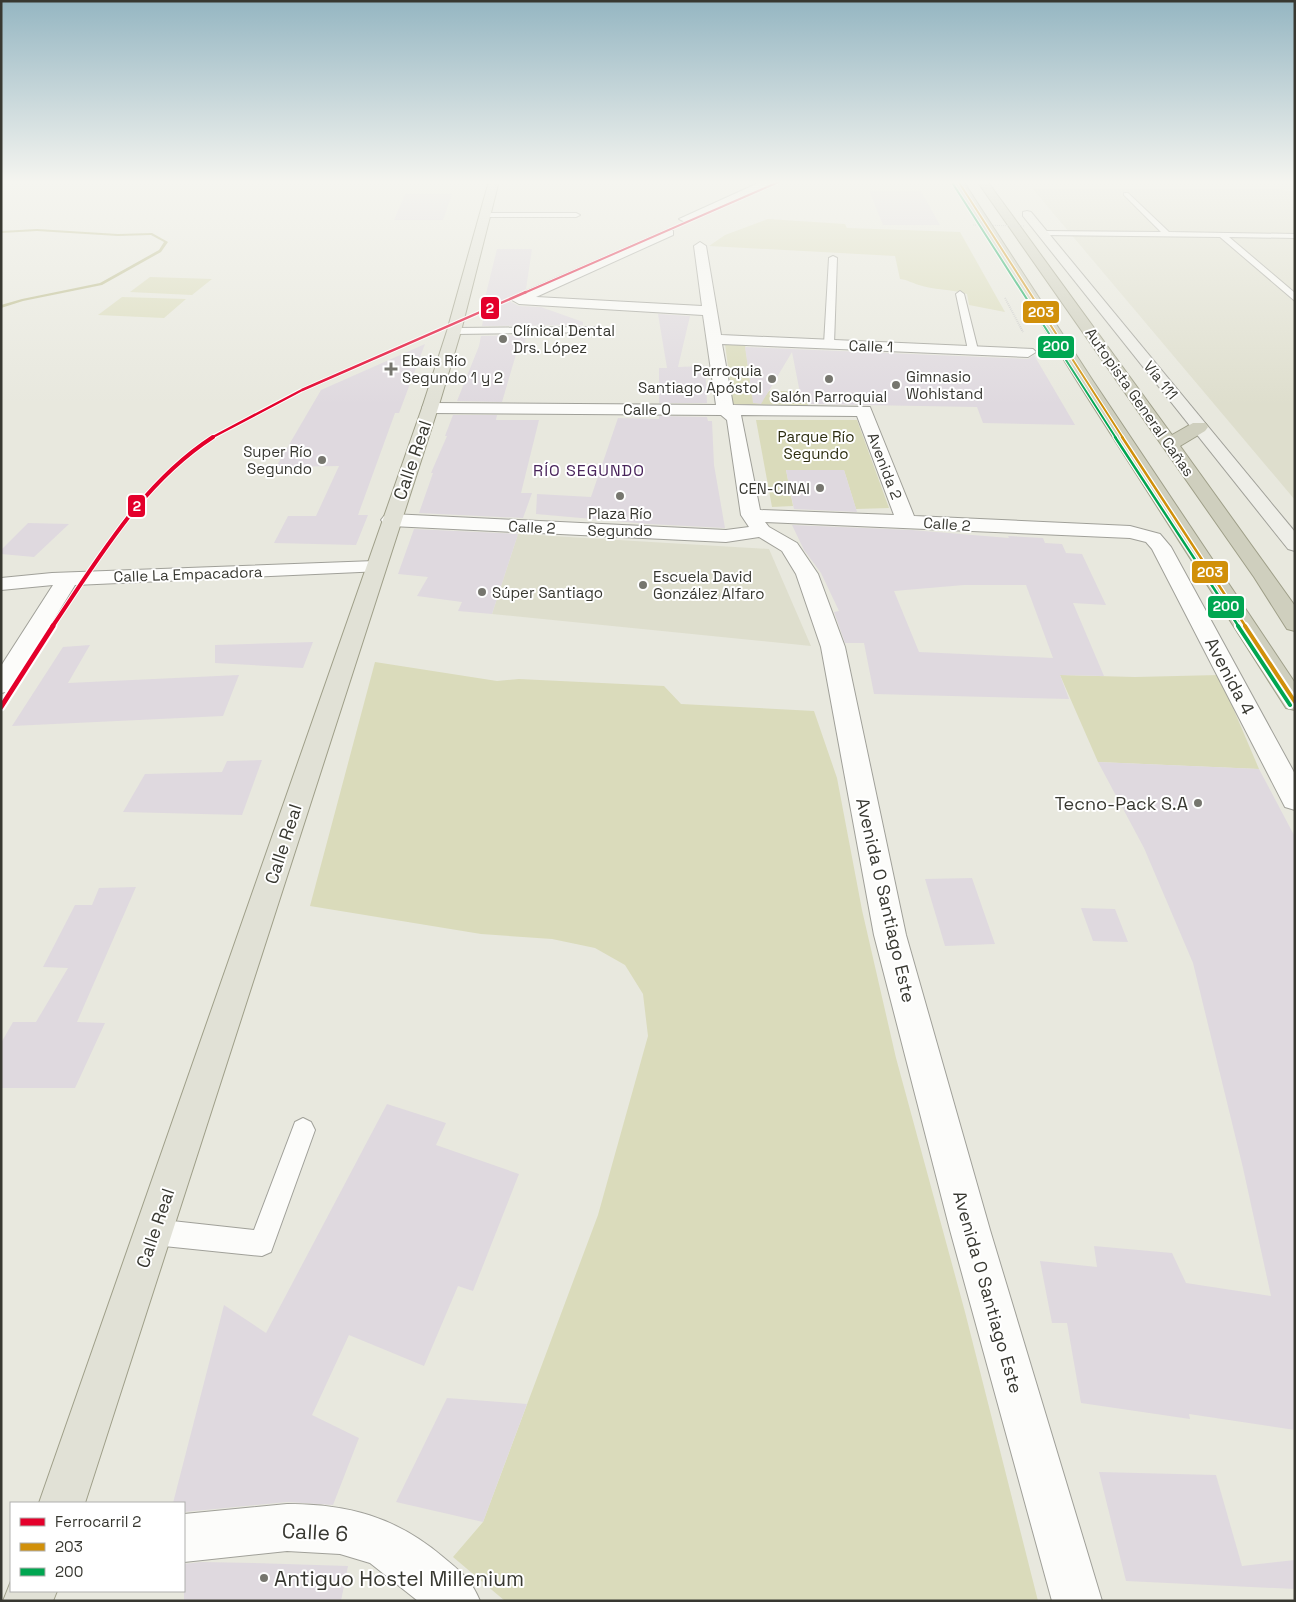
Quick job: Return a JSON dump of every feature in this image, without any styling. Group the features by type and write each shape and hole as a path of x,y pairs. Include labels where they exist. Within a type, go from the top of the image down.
{"highway":[{"name":"Autopista General Cañas","path":"1005,256 1295,702"},
{"name":"Autopista General Cañas","path":"1036,256 1264,576 1295,624"},
{"path":"1170,444 1199,426"}],"main road":[{"name":"Calle Real","path":"62,1502 154,1232 374,567 430,408 454,331 473,256"},
{"name":"Vía 111","path":"1061,256 1295,545"}],"street":[{"path":"618,256 518,300 709,311"},
{"path":"701,256 725,410 735,418 757,523"},
{"name":"Calle 1","path":"713,339 1028,352"},
{"name":"Calle 0","path":"430,408 864,411"},
{"name":"Avenida 2","path":"864,411 906,521"},
{"name":"Calle 2","path":"391,520 726,536 757,523 906,521 1142,534"},
{"name":"Avenida 0 Santiago Este","path":"757,523 790,547 807,574 834,647 890,934 970,1230 1077,1601"},
{"name":"Avenida 4","path":"1142,534 1153,538 1161,547 1295,800"},
{"name":"Calle La Empacadora","path":"1,584 68,579 374,567"},
{"path":"1,685 68,579"},
{"name":"Calle 6","path":"185,1538 296,1527 344,1530 387,1545 433,1580 455,1601"}],"lane":[{"path":"1246,256 1295,298"},
{"path":"829,344 833,258"},
{"path":"960,294 973,350"},
{"path":"454,331 600,330"},
{"path":"154,1232 262,1243 303,1130"}],"shaded area":[{"path":"1089,256 1295,256 1295,500"},
{"name":"Escuela David González Alfaro","path":"518,534 769,549 811,646 492,614"}],"green space":[{"path":"891,256 973,256 1005,312 969,305 967,294 924,287 900,279 895,256"},
{"path":"150,277 212,279 192,295 130,292"},
{"path":"122,297 186,299 164,318 98,315"},
{"path":"725,344 745,344 752,395 766,395 769,391 799,391 800,393 805,393 808,405 733,404"},
{"name":"Parque Río Segundo","path":"756,420 857,420 889,508 856,509 844,470 786,470 793,506 772,507"},
{"path":"375,662 497,681 519,679 664,686 681,704 814,711 837,778 862,910 896,1058 965,1312 1038,1601 505,1601 453,1557 483,1522 598,1215 648,1036 643,994 625,965 595,948 552,939 481,934 310,906"},
{"path":"1060,675 1135,677 1219,675 1259,769 1098,762"}],"building":[{"path":"495,256 531,256 526,289 516,294 511,299 511,302 519,306 541,307 583,322 583,325 482,326 487,298 485,298"},
{"path":"658,314 690,316 678,367 705,366 707,403 659,403 659,368 667,368"},
{"path":"526,335 524,351 517,351 502,402 457,401 479,346 481,336"},
{"path":"425,344 399,413 395,413 358,515 368,515 356,545 274,543 288,516 316,516 339,466 276,467 321,390"},
{"path":"745,347 1028,359 1034,355 1075,425 983,423 977,407 807,404 805,393 800,393 792,352 761,404 753,403"},
{"path":"453,415 497,415 496,420 539,420 521,493 532,493 523,518 419,513 433,473 431,473 447,436 445,436"},
{"path":"659,416 707,417 708,421 712,421 714,465 725,528 649,524 536,514 537,494 591,497 618,418 659,419"},
{"name":"CEN-CINAI","path":"786,470 844,470 857,512 794,509"},
{"path":"28,523 69,524 34,557 1,554 1,550"},
{"path":"792,525 912,530 1009,538 1008,536 1043,538 1045,543 1062,544 1066,553 1082,554 1106,605 1073,603 1104,676 1060,675 1069,699 874,694 864,643 845,643 834,612 839,611 821,573 804,550","holes":["964,585 1026,585 1053,658 919,652 894,591"]},
{"path":"414,529 518,534 492,614 458,611 462,602 417,596 428,577 398,574"},
{"path":"313,642 303,668 215,663 215,645"},
{"path":"90,645 68,683 239,675 223,716 12,726 63,647"},
{"path":"262,760 242,815 123,812 145,774 222,772 227,761"},
{"path":"1098,762 1259,769 1295,837 1295,1430 1189,1414 1190,1419 1081,1403 1067,1323 1052,1323 1040,1261 1097,1267 1094,1246 1172,1253 1186,1283 1271,1296 1243,1168 1193,963 1144,848"},
{"path":"972,878 995,944 945,946 925,879"},
{"path":"136,887 77,1022 105,1023 75,1088 1,1088 1,1043 13,1022 36,1022 68,968 43,967 75,905 92,905 99,888"},
{"path":"1081,908 1115,909 1128,942 1093,941"},
{"path":"387,1104 446,1123 436,1145 519,1174 473,1291 458,1286 424,1366 349,1335 312,1415 359,1438 333,1505 287,1502 185,1512 185,1502 173,1502 224,1305 266,1333"},
{"path":"447,1398 527,1404 483,1522 396,1502"},
{"path":"1099,1472 1216,1475 1242,1566 1295,1560 1295,1589 1126,1581"},
{"name":"Antiguo Hostel Millenium","path":"201,1562 348,1566 341,1601 184,1601 185,1564"}],"waterway":[{"path":"1,307 22,300 101,284 151,256"}],"rail line":[{"name":"2","path":"1,707 59,616 132,512 152,488 189,454 220,433 302,390 610,256"}],"transit line":[{"name":"200","path":"999,256 1290,705"},
{"name":"203","path":"1005,256 1295,702"}],"place":[{"name":"Clínical Dental Drs. López","path":"503,339"},
{"name":"Ebais Río Segundo 1 y 2","path":"391,369"},
{"name":"Parroquia Santiago Apóstol","path":"772,379"},
{"name":"Salón Parroquial","path":"829,379"},
{"name":"Gimnasio Wohlstand","path":"896,385"},
{"name":"Super Río Segundo","path":"322,460"},
{"name":"CEN-CINAI","path":"820,488"},
{"name":"Plaza Río Segundo","path":"620,496"},
{"name":"Escuela David González Alfaro","path":"643,585"},
{"name":"Súper Santiago","path":"482,592"},
{"name":"Tecno-Pack S.A","path":"1198,803"},
{"name":"Antiguo Hostel Millenium","path":"264,1578"}],"district":[{"name":"RÍO SEGUNDO","path":"589,470"}]}
